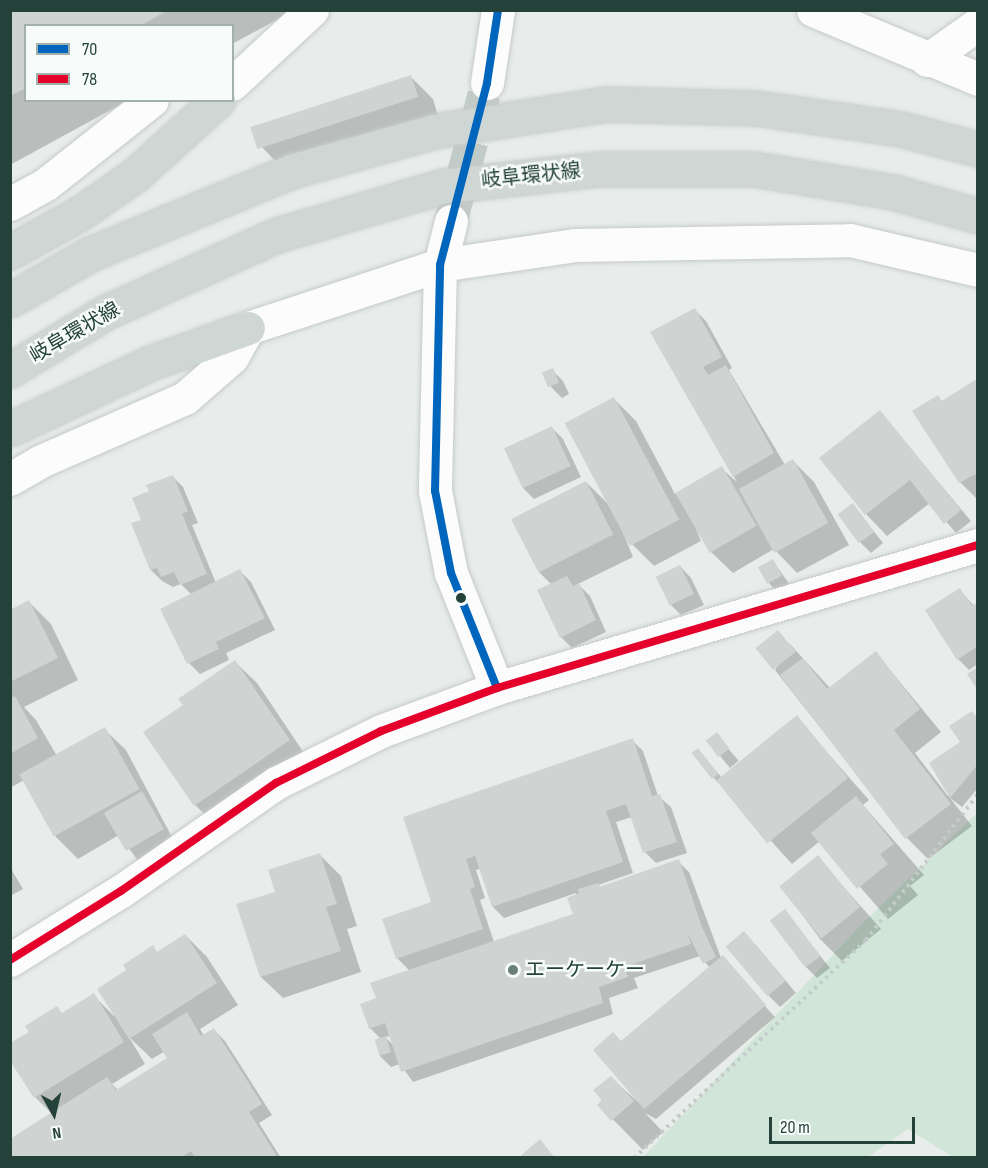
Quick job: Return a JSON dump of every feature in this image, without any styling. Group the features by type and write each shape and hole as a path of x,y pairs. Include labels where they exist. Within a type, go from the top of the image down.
{"main road":[{"path":"10,252 82,212 135,175 216,102"},
{"path":"10,300 90,254 291,171 434,131 606,104 756,108 901,129 978,149"},
{"name":"岐阜環状線","path":"10,370 104,313 277,235 443,186 600,169 754,169 893,192 978,216"},
{"path":"10,429 150,363 248,328"}],"street":[{"path":"234,85 312,10"},
{"path":"487,83 498,10"},
{"path":"813,10 927,60 978,79"},
{"path":"927,60 978,24"},
{"path":"10,204 46,184 149,102"},
{"path":"451,221 440,265 435,490 451,573 497,688"},
{"path":"10,479 41,461 185,398 232,357 248,328 440,265 575,244 850,240 978,270"},
{"path":"10,960 121,891 276,783 381,731 497,688 978,545"}],"path":[{"path":"633,1158 866,940 978,794"}],"green space":[{"path":"977,813 977,1157 953,1157 908,1129 868,1157 643,1157 862,924"}],"building":[{"path":"10,10 168,10 144,24 24,24 24,89 10,96"},
{"path":"411,75 418,97 257,149 250,127"},
{"path":"695,308 722,357 703,367 708,375 726,365 774,453 733,477 650,332"},
{"path":"553,368 559,383 548,387 542,372"},
{"path":"978,378 978,478 975,474 959,483 912,411 938,395 942,401"},
{"path":"614,397 679,520 630,546 565,423"},
{"path":"880,410 961,510 944,524 910,480 865,515 819,458"},
{"path":"552,426 571,466 523,488 504,448"},
{"path":"793,459 828,523 774,553 739,489"},
{"path":"722,466 756,526 710,553 675,493"},
{"path":"173,475 188,511 182,514 207,574 180,585 174,572 161,577 157,568 150,570 131,523 141,520 132,498 149,491 146,485"},
{"path":"586,481 613,534 538,573 511,519"},
{"path":"853,503 874,532 859,543 838,514"},
{"path":"773,559 782,576 767,584 758,567"},
{"path":"680,565 694,594 670,606 656,577"},
{"path":"240,569 265,618 216,642 219,649 187,664 160,609"},
{"path":"567,576 573,586 579,583 596,620 560,638 537,590"},
{"path":"960,588 972,606 978,602 978,646 957,660 925,610"},
{"path":"29,600 58,658 10,682 10,610"},
{"path":"778,630 796,652 773,670 755,648"},
{"path":"876,651 920,709 894,730 951,804 905,839 780,675 803,658 827,689"},
{"path":"235,660 290,740 194,806 143,732 183,705 178,699"},
{"path":"978,667 978,691 967,674"},
{"path":"15,696 38,738 10,754 10,699"},
{"path":"972,711 978,719 978,764 950,798 929,763 960,742 949,726"},
{"path":"797,715 848,778 767,843 716,780"},
{"path":"105,727 139,789 54,837 19,775"},
{"path":"717,732 730,749 718,757 706,740"},
{"path":"633,738 652,796 660,794 677,842 643,853 626,804 606,811 623,862 492,907 475,856 466,859 475,887 470,889 483,929 396,959 382,919 431,902 403,817"},
{"path":"698,748 718,774 712,779 692,753"},
{"path":"142,791 164,829 126,851 104,813"},
{"path":"856,796 894,844 880,854 888,864 857,889 811,833"},
{"path":"320,853 337,904 326,907 341,951 260,977 236,904 275,892 268,870"},
{"path":"818,855 860,907 821,939 779,886"},
{"path":"679,859 702,927 716,957 703,964 687,932 691,944 624,967 628,977 599,987 603,1003 401,1072 385,1023 369,1029 360,1004 376,998 370,983 573,914 567,898 579,893 578,889 598,883 599,887"},
{"path":"785,909 821,956 805,968 770,920"},
{"path":"744,931 786,981 767,996 726,946"},
{"path":"185,934 217,983 129,1039 97,989 126,970 123,965 153,945 157,952"},
{"path":"723,955 766,1005 644,1109 593,1050 613,1032 621,1041"},
{"path":"94,993 124,1042 34,1098 10,1061 10,1043 29,1032 25,1026 57,1006 62,1013"},
{"path":"187,1012 201,1036 214,1028 262,1104 249,1112 278,1158 195,1158 191,1151 180,1158 10,1158 10,1139 107,1077 116,1090 167,1058 152,1034"},
{"path":"386,1036 391,1052 379,1056 375,1040"},
{"path":"611,1076 634,1101 611,1121 597,1105 602,1100 593,1090"},
{"path":"540,1139 555,1158 518,1158"}],"tunnel":[{"path":"451,221 487,83"}],"transit line":[{"name":"70","path":"497,688 451,573 435,491 440,265 487,83 498,10"},
{"name":"78","path":"10,960 121,891 276,783 381,731 497,688 978,545"}],"place":[{"name":"エーケーケー","path":"513,970"}]}
